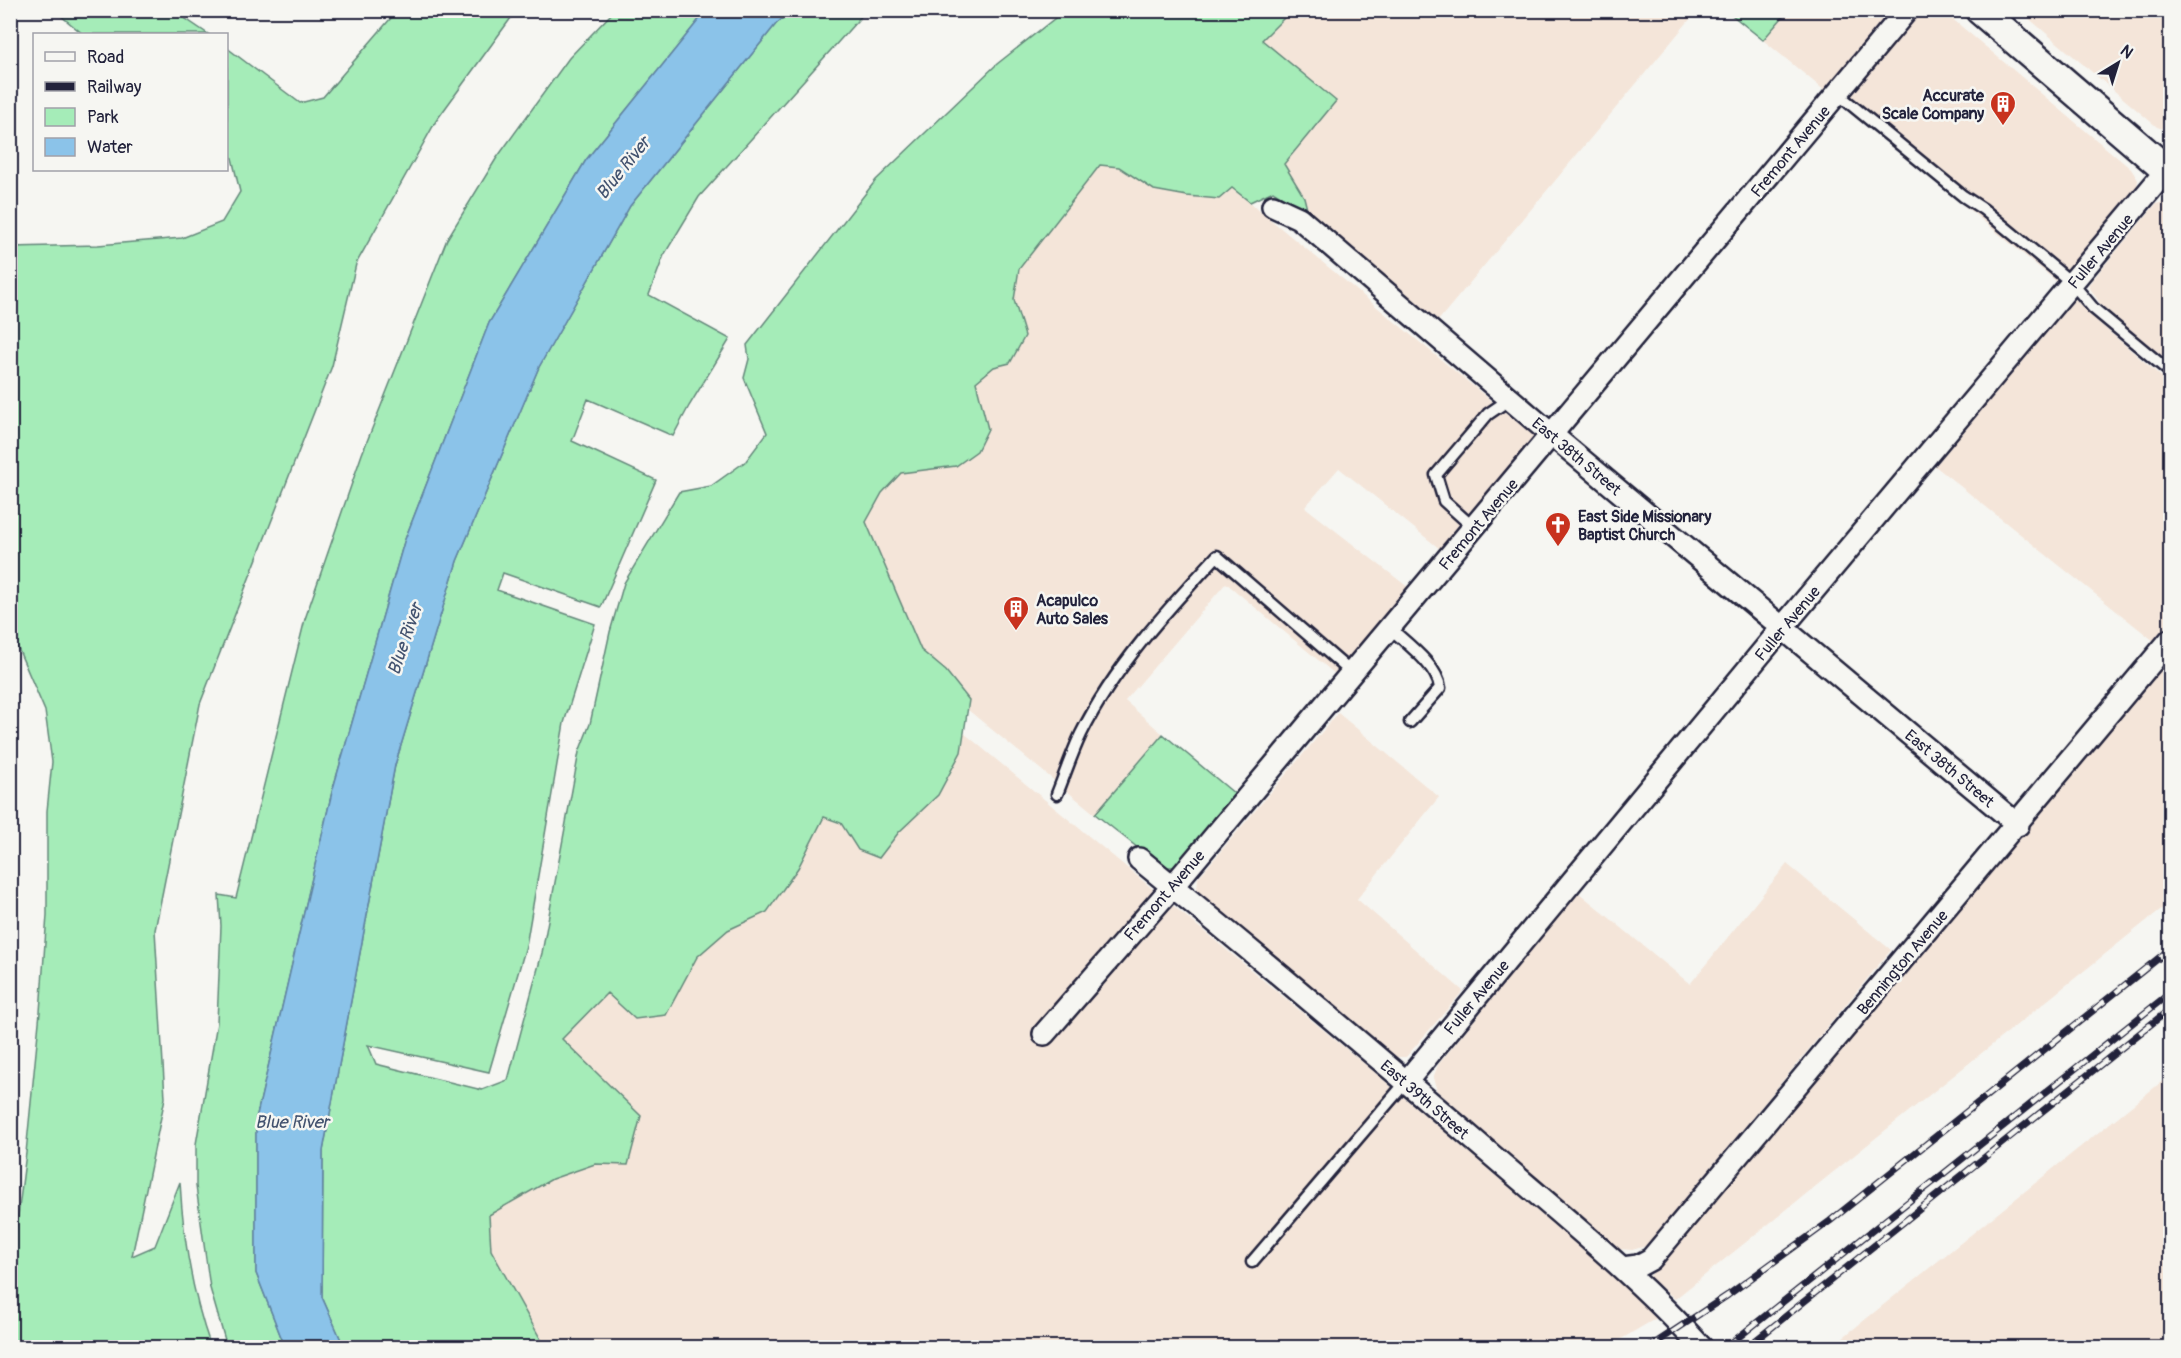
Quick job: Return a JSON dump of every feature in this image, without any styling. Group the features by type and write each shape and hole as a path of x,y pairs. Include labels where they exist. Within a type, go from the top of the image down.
{"main road":[{"path":"1980,10 2169,170"}],"street":[{"name":"Fremont Avenue","path":"1044,1034 1173,886 1907,10"},
{"name":"Fuller Avenue","path":"1406,1082 1782,628 2169,170"},
{"name":"East 38th Street","path":"1273,207 1299,218 1552,435 2018,825"},
{"name":"Bennington Avenue","path":"1623,1268 1638,1266 1651,1259 2018,825 2170,640"},
{"name":"East 39th Street","path":"1139,860 1406,1082 1623,1268 1683,1324 1702,1347"}],"lane":[{"path":"1838,94 1963,196 1983,209 2072,284 2093,308 2170,372"},
{"path":"1474,528 1444,501 1436,476 1488,414 1510,399"},
{"path":"1057,794 1081,734 1111,684 1163,615 1217,556 1352,673"},
{"path":"1390,628 1434,670 1439,679 1440,688 1410,722"},
{"path":"1252,1262 1406,1082"}],"shaded area":[{"path":"2032,10 2170,11 2170,131 2157,127 2027,17"},
{"path":"1291,11 1697,11 1437,322 1308,213 1304,197 1284,164 1262,40"},
{"path":"1788,11 1943,11 2131,169 2138,180 2136,190 2057,282 1763,40"},
{"path":"1100,165 1119,167 1154,190 1187,196 1219,199 1232,188 1534,436 1440,549 1339,468 1305,507 1409,588 1335,674 1226,583 1125,701 1163,734 1095,814 968,710 969,699 946,671 921,650 866,522 882,493 901,473 956,466 988,429 976,382 994,367 1010,363 1025,337 1014,300 1019,269"},
{"path":"2167,201 2170,204 2170,363 2101,305 2088,285 2156,204"},
{"path":"2075,299 2091,316 2170,384 2170,621 2154,641 1935,466"},
{"path":"2170,657 2170,902 1675,1299 1649,1277 1702,1217"},
{"path":"1338,713 1439,797 1357,899 1463,991 1406,1057 1394,1057 1208,902 1197,890 1198,878"},
{"path":"964,733 1373,1071 1660,1316 1606,1348 545,1347 491,1250 489,1215 552,1179 595,1164 641,1116 562,1039 607,993 635,1019 666,1015 697,957 728,930 767,912 798,868 824,817 841,823 859,850 879,857 899,832 938,795 961,752"},
{"path":"1787,864 1891,950 1646,1246 1632,1250 1619,1249 1437,1091 1433,1078 1438,1065 1578,892 1690,984"},
{"path":"2170,1075 2170,1347 1831,1347"}],"green space":[{"path":"55,11 174,11 207,33 82,33"},
{"path":"397,11 516,11 436,121 356,264 332,366 200,704 155,930 165,1098 132,1256 155,1246 180,1182 183,1224 190,1266 211,1347 11,1347 11,1257 26,1153 40,1012 47,915 47,811 52,762 45,711 11,632 11,247 98,245 182,238 222,222 240,192 232,158 228,154 228,49 300,103 323,97"},
{"path":"614,11 706,11 586,160 489,323 404,542 332,792 256,1119 256,1273 285,1347 227,1347 210,1288 196,1186 196,1144 217,1023 221,926 219,895 236,898 305,619 362,454 447,239 496,159 569,58"},
{"path":"791,11 866,11 699,197 664,255 649,295 730,339 673,436 588,399 572,441 656,480 601,607 503,573 497,590 595,624 564,723 526,946 489,1072 368,1045 376,1064 482,1090 508,1080 542,953 579,752 590,724 610,632 624,583 679,492 711,486 746,461 767,433 744,378 749,359 747,345 876,180 997,64 1064,11 1291,11 1262,40 1336,101 1284,164 1304,197 1308,213 1273,191 1250,202 1232,188 1219,199 1187,196 1154,190 1119,167 1100,165 1019,269 1014,300 1025,336 1010,363 994,367 976,382 988,429 977,451 956,466 901,473 882,493 866,522 921,650 946,671 969,700 961,752 938,795 899,832 879,858 858,850 841,823 824,817 798,868 767,912 728,930 697,957 666,1015 635,1019 607,993 562,1039 641,1116 628,1165 595,1164 552,1179 489,1215 491,1250 545,1347 344,1347 322,1297 323,1151 395,765 457,561 539,367 630,206 776,24"},
{"path":"1727,11 1788,11 1763,40"},
{"path":"1163,734 1235,794 1176,867 1162,867 1095,814"}],"water":[{"name":"Blue River","path":"706,11 791,11 776,24 630,206 539,367 457,561 395,765 323,1151 322,1297 344,1347 285,1347 256,1273 256,1119 332,792 404,542 489,323 586,160"}],"railway":[{"path":"1648,1348 1728,1295 1830,1221 2170,949"},
{"path":"1725,1348 2170,993"},
{"path":"1746,1348 2170,1009"}],"place":[{"name":"Accurate Scale Company","path":"2003,127"},
{"name":"East Side Missionary Baptist Church","path":"1558,548"},
{"name":"Acapulco Auto Sales","path":"1016,632"}]}
